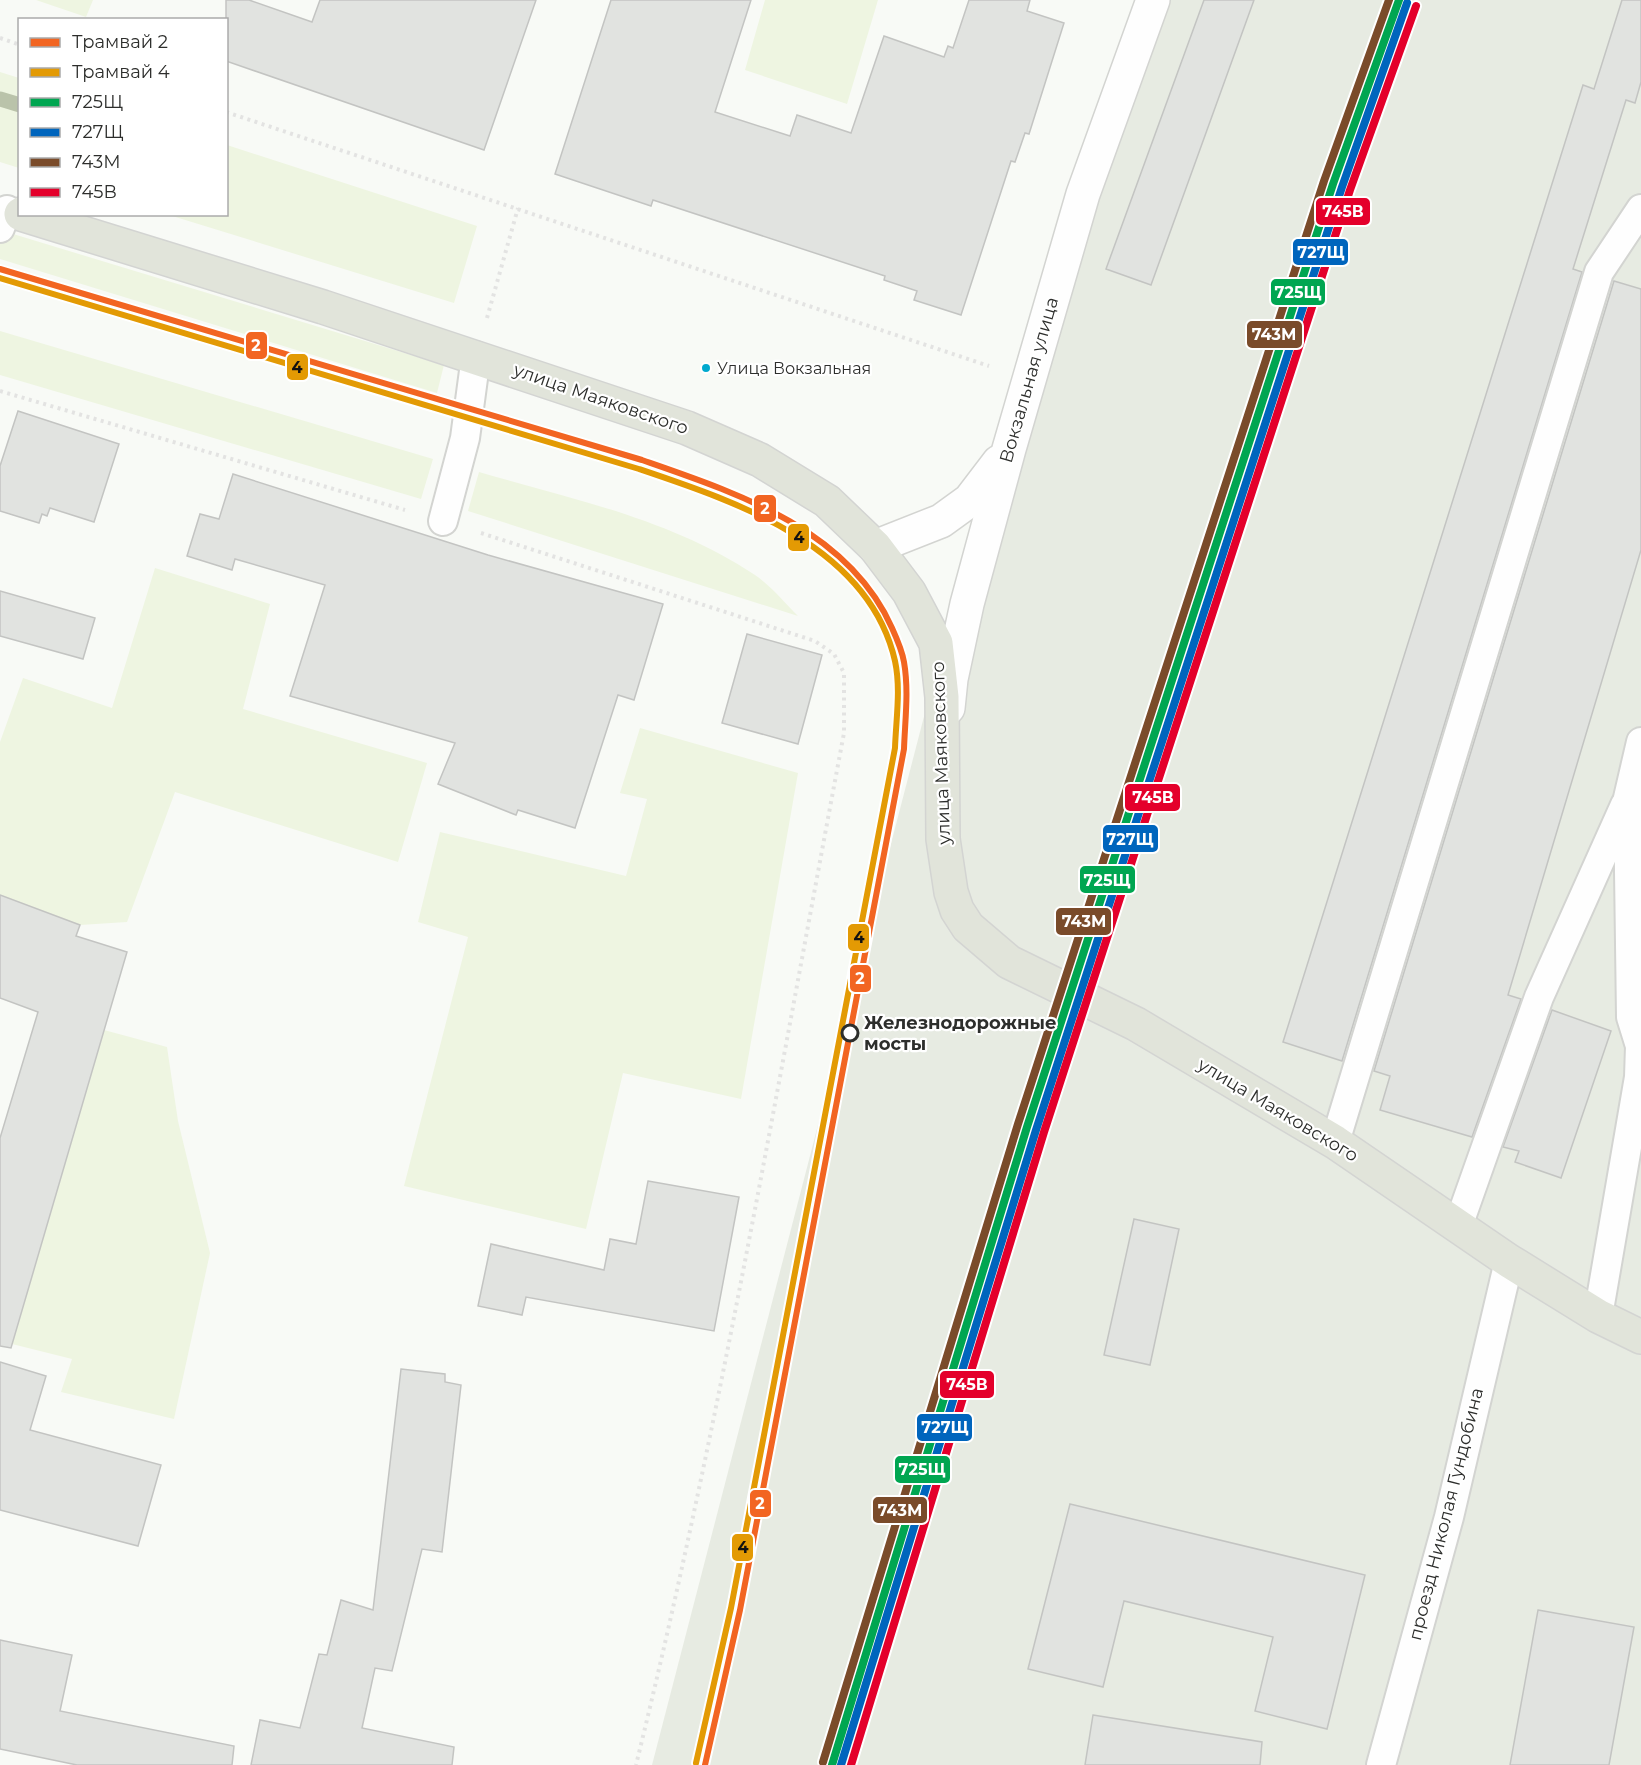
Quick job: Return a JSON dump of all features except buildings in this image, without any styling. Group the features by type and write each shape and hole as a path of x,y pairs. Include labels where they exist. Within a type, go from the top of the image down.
{"main road":[{"name":"улица Маяковского","path":"10,215 476,356 687,428 760,460 827,501 875,547 909,592 936,643 942,697 941,769 944,839 951,892 957,910 968,927 986,946 1009,962 1136,1024 1335,1142 1509,1262 1598,1316 1641,1337"}],"street":[{"name":"Вокзальная улица","path":"941,769 951,679 967,604 1009,449 1083,195 1153,0"},
{"path":"875,547 941,521 970,500 1009,449"}],"lane":[{"path":"1335,1142 1599,272 1641,209"},
{"path":"442,521 465,438 476,356"},
{"path":"1458,1226 1539,997 1628,798 1641,742"},
{"path":"1598,1316 1639,1077 1640,1045 1631,1017 1628,798"},
{"name":"проезд Николая Гундобина","path":"1381,1765 1449,1517 1509,1262"}],"path":[{"path":"0,38 18,44"},
{"path":"228,113 1029,379"},
{"path":"476,356 518,208"},
{"path":"0,392 442,521 815,641 834,654 844,673 844,733 757,1190 661,1663 636,1765"}],"shaded area":[{"path":"1136,0 1641,0 1641,1765 652,1765 969,543 1040,282"}],"green space":[{"path":"36,0 93,0 86,17"},
{"path":"765,0 878,0 847,104 745,70"},
{"path":"0,72 18,78 18,168 0,162"},
{"path":"228,145 477,226 454,303 172,216 228,216"},
{"path":"0,230 444,365 437,393 0,259"},
{"path":"0,331 433,459 421,499 0,375"},
{"path":"479,472 622,513 690,540 755,575 798,616 468,511"},
{"path":"155,568 270,604 243,709 427,763 398,862 175,792 127,922 80,925 0,895 0,742 23,678 112,708"},
{"path":"640,728 798,773 741,1099 623,1073 586,1229 404,1186 468,937 418,922 440,832 626,876 647,799 620,793"},
{"path":"104,1030 167,1047 178,1121 210,1253 174,1419 61,1392 72,1359 12,1344"}],"waterway":[{"path":"0,99 18,104"}],"tram line":[{"name":"2","path":"0,269 642,460 715,486 786,519 819,540 848,565 873,594 892,628 902,653 905,673 904,749 740,1610 705,1765"},
{"name":"4","path":"0,278 639,469 717,497 794,534 828,558 858,587 881,621 897,672 895,748 731,1608 696,1763"}],"transit line":[{"name":"743М","path":"823,1762 1018,1124 1324,181 1389,0"},
{"name":"725Щ","path":"832,1765 1027,1127 1333,184 1399,0"},
{"name":"727Щ","path":"841,1765 1036,1130 1342,187 1407,3"},
{"name":"745В","path":"851,1765 1044,1132 1350,190 1416,6"}],"place":[{"name":"Улица Вокзальная","path":"706,368"},
{"name":"Железнодорожные мосты","path":"850,1033"}]}
